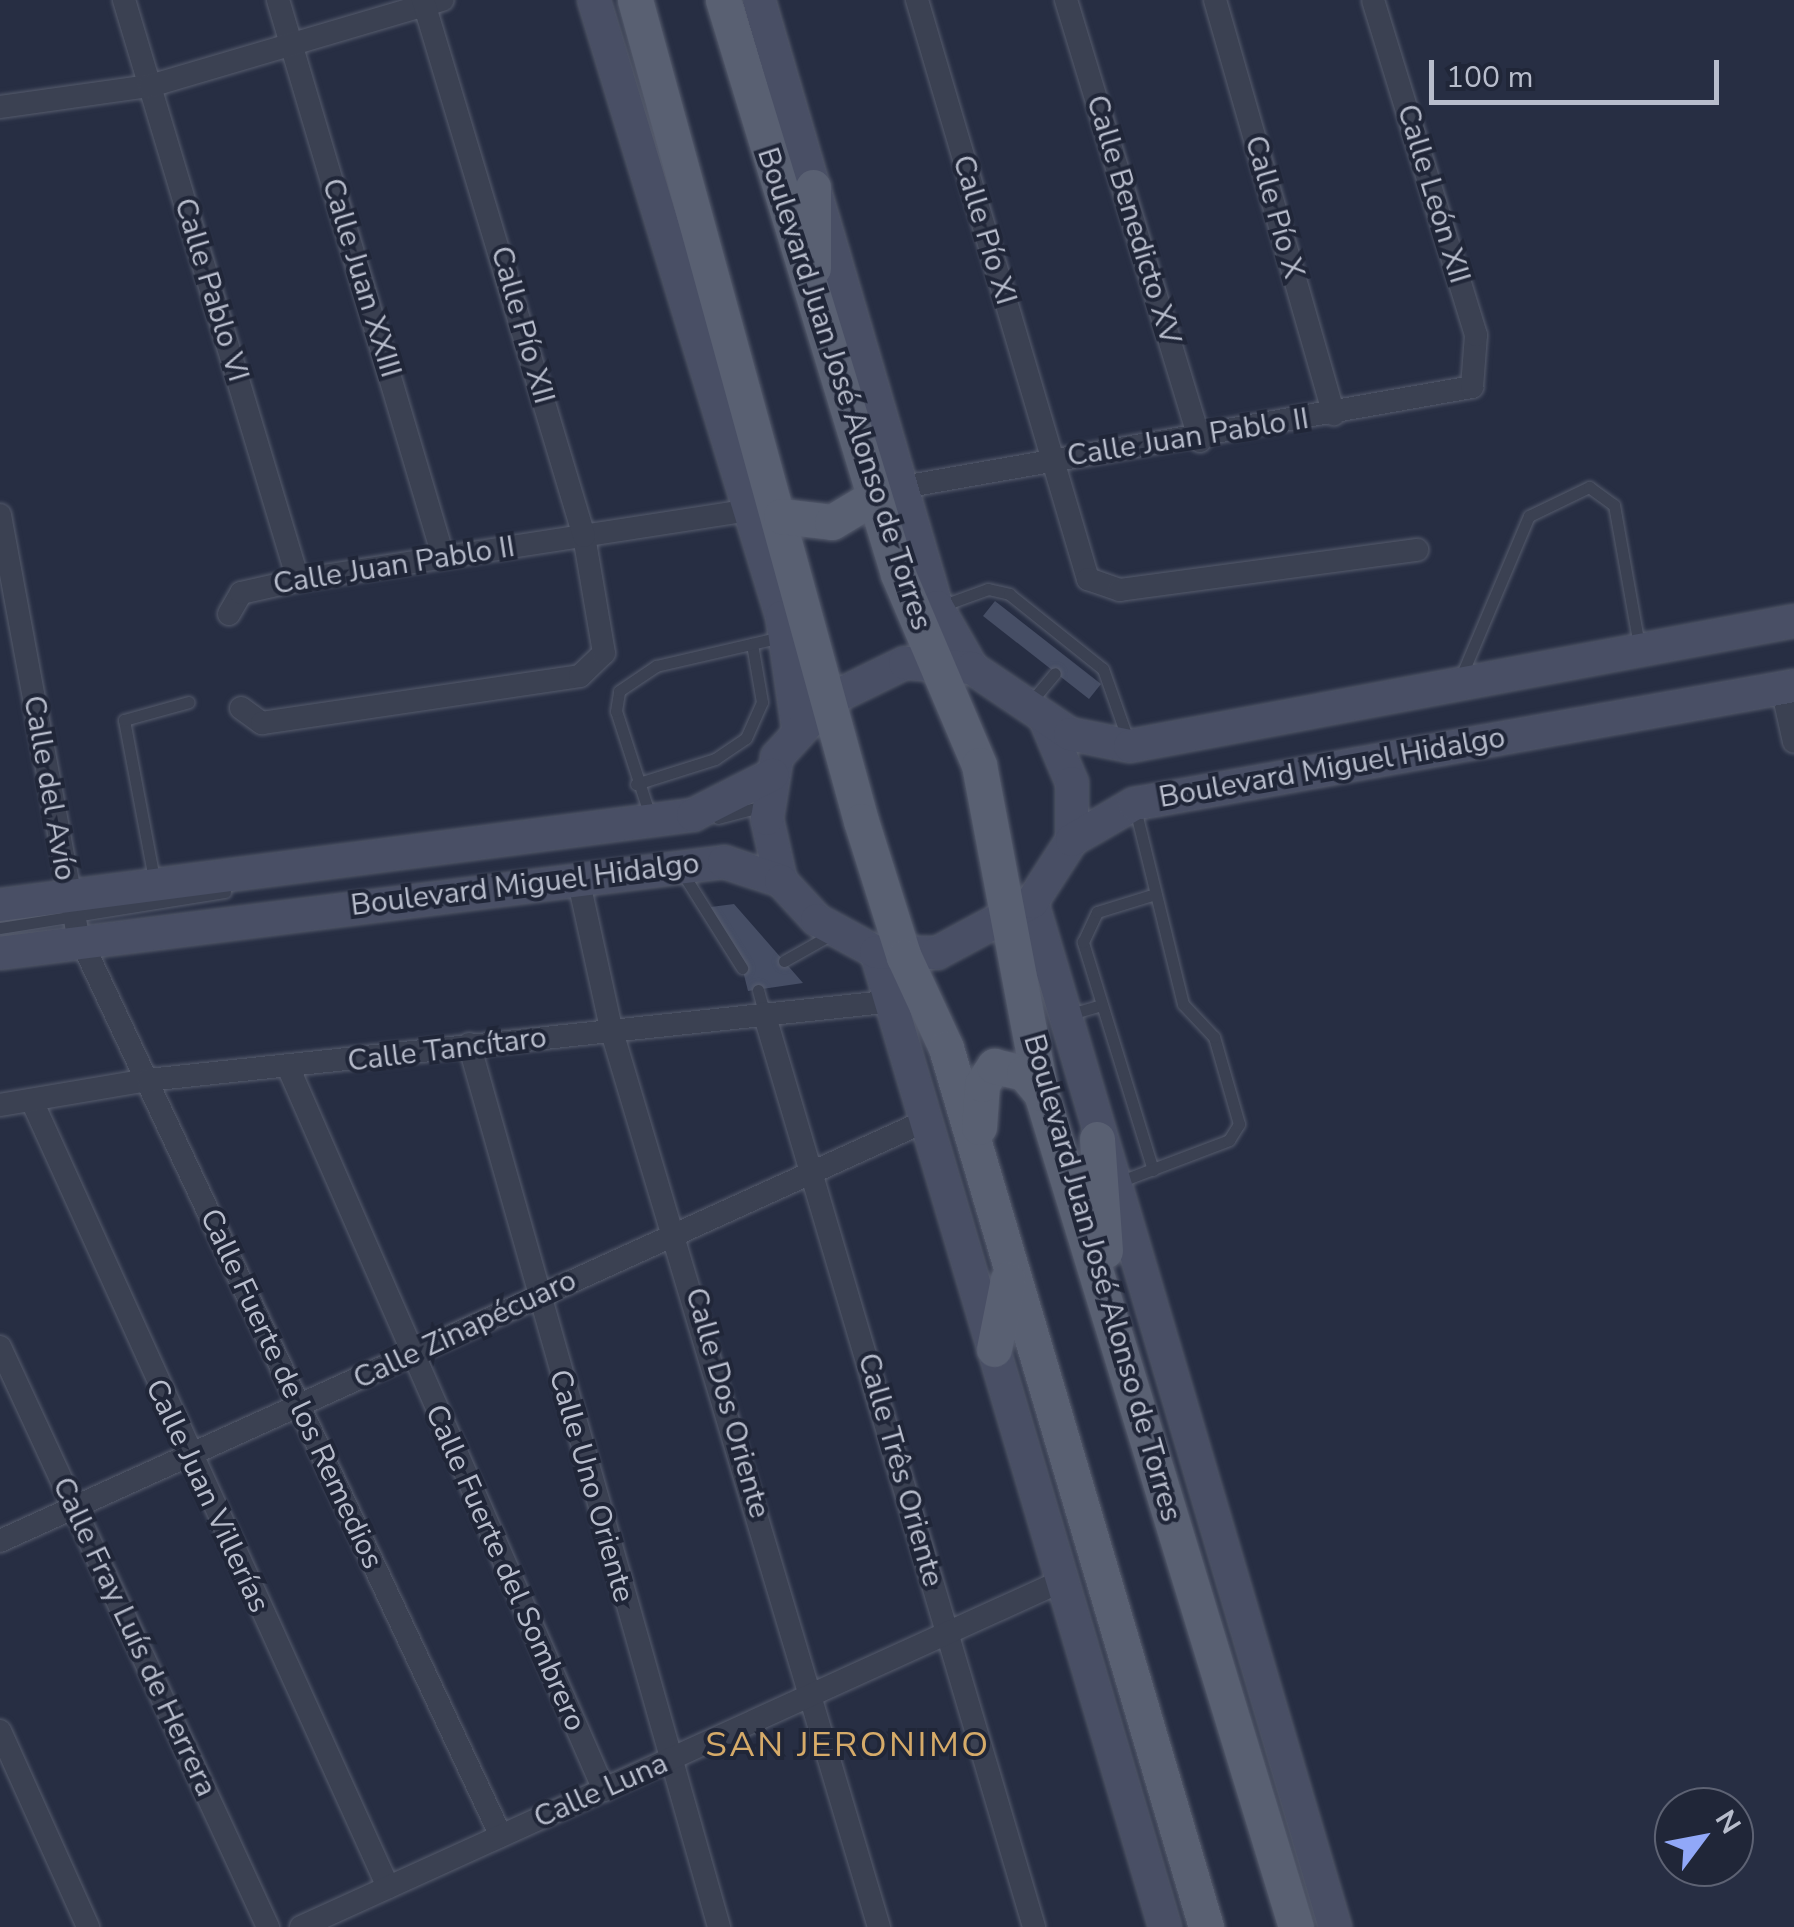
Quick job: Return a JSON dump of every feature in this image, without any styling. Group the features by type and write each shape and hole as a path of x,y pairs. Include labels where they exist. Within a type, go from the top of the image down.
{"main road":[{"path":"594,0 830,700 890,954 895,1001 1165,1927"},
{"path":"636,0 766,513 798,728"},
{"name":"Boulevard Juan José Alonso de Torres","path":"723,0 814,310 937,607 972,668"},
{"name":"Boulevard Juan José Alonso de Torres","path":"759,0 813,188 934,660 980,765 1021,909 1042,1093 1296,1927"},
{"path":"813,188 814,310"},
{"path":"766,513 832,522 888,492"},
{"name":"Boulevard Miguel Hidalgo","path":"934,660 972,668 1045,724 1093,743 1130,746 1794,621"},
{"path":"775,868 770,790 798,728 830,700 934,660"},
{"name":"Boulevard Miguel Hidalgo","path":"0,905 75,923 678,866 742,864 775,868 835,932 890,954 958,946 1021,909 1074,830 1134,804 1790,682"},
{"path":"1045,724 1074,830"},
{"name":"Boulevard Miguel Hidalgo","path":"0,953 156,884 710,812 770,790"},
{"path":"1021,909 1063,1016 1334,1927"},
{"path":"890,954 939,1026 1206,1927"},
{"path":"978,1154 990,1070 1018,1069 1042,1093"},
{"path":"1097,1139 1112,1316"},
{"path":"994,1349 1008,1263"}],"street":[{"name":"Calle Pablo VI","path":"124,0 298,580"},
{"name":"Calle Juan XXIII","path":"278,0 444,556"},
{"name":"Calle Pío XI","path":"917,0 1078,558 1104,589 1417,550"},
{"name":"Calle Benedicto XV","path":"1066,0 1200,441"},
{"name":"Calle Pío X","path":"1215,0 1334,414"},
{"name":"Calle León XII","path":"1373,0 1476,335 1472,388"},
{"path":"0,107 150,86 430,2"},
{"name":"Calle Pío XII","path":"241,708 262,723 580,676 604,653 584,536 430,2"},
{"name":"Calle Juan Pablo II","path":"888,492 1052,460 1200,441 1472,388"},
{"name":"Calle Juan Pablo II","path":"229,614 240,593 298,580 444,556 766,513"},
{"name":"Calle del Avío","path":"0,515 75,923"},
{"path":"1790,682 1794,742"},
{"name":"Calle Dos Oriente","path":"578,878 612,1032 677,1232 880,1927"},
{"name":"Calle Fuerte de los Remedios","path":"75,923 501,1836"},
{"name":"Calle Tancítaro","path":"0,1106 148,1080 289,1069 468,1044 612,1032 761,1002 895,1001"},
{"name":"Calle Três Oriente","path":"761,1002 1034,1927"},
{"name":"Calle Uno Oriente","path":"468,1044 536,1297 719,1927"},
{"name":"Calle Fuerte del Sombrero","path":"289,1069 604,1790"},
{"name":"Calle Juan Villerías","path":"32,1101 188,1458 388,1886"},
{"name":"Calle Zinapécuaro","path":"0,1542 930,1119"},
{"name":"Calle Fray Luís de Herrera","path":"0,1347 268,1927"},
{"name":"Calle Luna","path":"301,1927 1064,1580"},
{"path":"0,1731 88,1927"}],"lane":[{"path":"1458,684 1529,516 1590,487 1614,504 1640,649"},
{"path":"937,607 998,590 1076,646 1112,680 1130,746"},
{"path":"652,820 636,784 619,691 656,666 752,644 784,626"},
{"path":"1055,672 1045,724 1121,756 1794,632"},
{"path":"636,784 715,759 746,738 762,702 752,644"},
{"path":"1068,657 1076,646"},
{"path":"1074,830 1158,788 1790,682"},
{"path":"156,884 124,720 189,702"},
{"path":"0,945 75,923 770,790"},
{"path":"1112,1184 1229,1140 1239,1124 1214,1036 1183,1004 1134,804"},
{"path":"0,928 75,923 710,850 775,868"},
{"path":"678,866 742,968"},
{"path":"1153,1170 1084,942 1091,917 1155,894"},
{"path":"784,961 835,932"},
{"path":"1063,1016 1102,1005"}],"building":[{"path":"995,601 1101,684 1089,699 983,616"},
{"path":"734,904 803,983 748,991 739,955 703,908"}],"district":[{"name":"SAN JERONIMO","path":"848,1745"}]}
